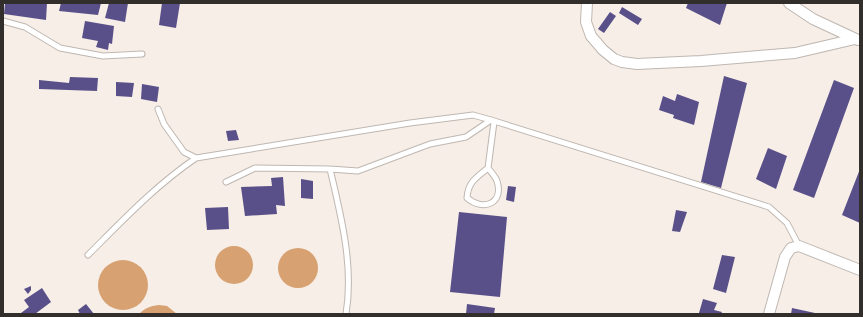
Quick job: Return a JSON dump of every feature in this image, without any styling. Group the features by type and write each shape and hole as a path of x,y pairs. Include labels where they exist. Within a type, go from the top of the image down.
{"street":[{"path":"587,3 586,22 591,36 603,50 614,59 622,62 637,64 701,61 794,53 858,40"},
{"path":"789,3 813,19 858,40"},
{"path":"769,314 785,257 791,248 799,246 860,270"}],"lane":[{"path":"3,21 25,27 60,48 103,56 142,54"},
{"path":"158,109 164,124 184,152 196,158"},
{"path":"88,255 146,197 172,174 196,158 410,123 473,115 769,207 787,223 799,246"},
{"path":"488,168 477,177 468,188 467,198 473,203 479,205 493,203 497,196 497,182 488,168 493,121"},
{"path":"226,182 255,168 358,171 430,144 466,137 493,121"},
{"path":"330,169 343,229 348,269 346,314"}],"shaded area":[{"path":"230,246 238,246 248,251 252,258 252,272 248,279 238,284 230,284 220,279 218,276 215,269 215,261 220,251 223,249"},
{"path":"298,248 312,254 318,268 312,282 298,288 284,282 278,268 284,254"},
{"path":"123,260 133,262 141,267 146,275 148,285 146,295 141,303 133,308 123,310 113,308 105,303 100,295 98,285 100,275 105,267 113,262"},
{"path":"159,305 167,306 177,314 139,314 143,310"}],"building":[{"path":"5,3 47,3 46,20 4,14"},
{"path":"61,3 101,3 98,15 59,11"},
{"path":"109,3 128,3 125,22 105,18"},
{"path":"162,3 180,3 176,28 159,25"},
{"path":"688,3 727,3 720,25 686,8"},
{"path":"622,7 642,19 638,25 619,13"},
{"path":"610,12 616,16 604,33 598,29"},
{"path":"85,21 114,26 112,44 109,43 108,50 96,47 98,41 82,38"},
{"path":"724,76 747,83 721,188 701,182"},
{"path":"70,77 98,78 97,91 39,89 39,80 69,83"},
{"path":"834,80 854,88 814,198 793,190"},
{"path":"116,82 134,83 132,97 116,96"},
{"path":"142,84 159,87 157,102 141,99"},
{"path":"677,94 699,102 694,125 673,118 674,115 659,110 663,96 675,101"},
{"path":"236,130 239,140 228,141 226,131"},
{"path":"768,148 787,156 776,189 756,179"},
{"path":"860,169 860,223 842,215"},
{"path":"283,177 285,206 276,205 277,214 245,216 241,187 272,186 271,178"},
{"path":"301,179 313,181 313,199 301,198"},
{"path":"508,186 516,187 514,202 506,200"},
{"path":"228,207 229,229 207,230 205,208"},
{"path":"676,210 687,212 680,232 672,231"},
{"path":"459,212 507,217 500,297 450,292"},
{"path":"722,255 735,257 726,293 713,289"},
{"path":"31,286 31,290 28,294 24,289"},
{"path":"42,288 51,302 35,314 21,314 29,307 24,300"},
{"path":"703,299 717,303 714,310 722,312 721,314 699,313"},
{"path":"86,304 94,314 80,314 78,310"},
{"path":"467,304 495,308 494,314 466,314"},
{"path":"792,308 815,313 815,314 791,314"}]}
